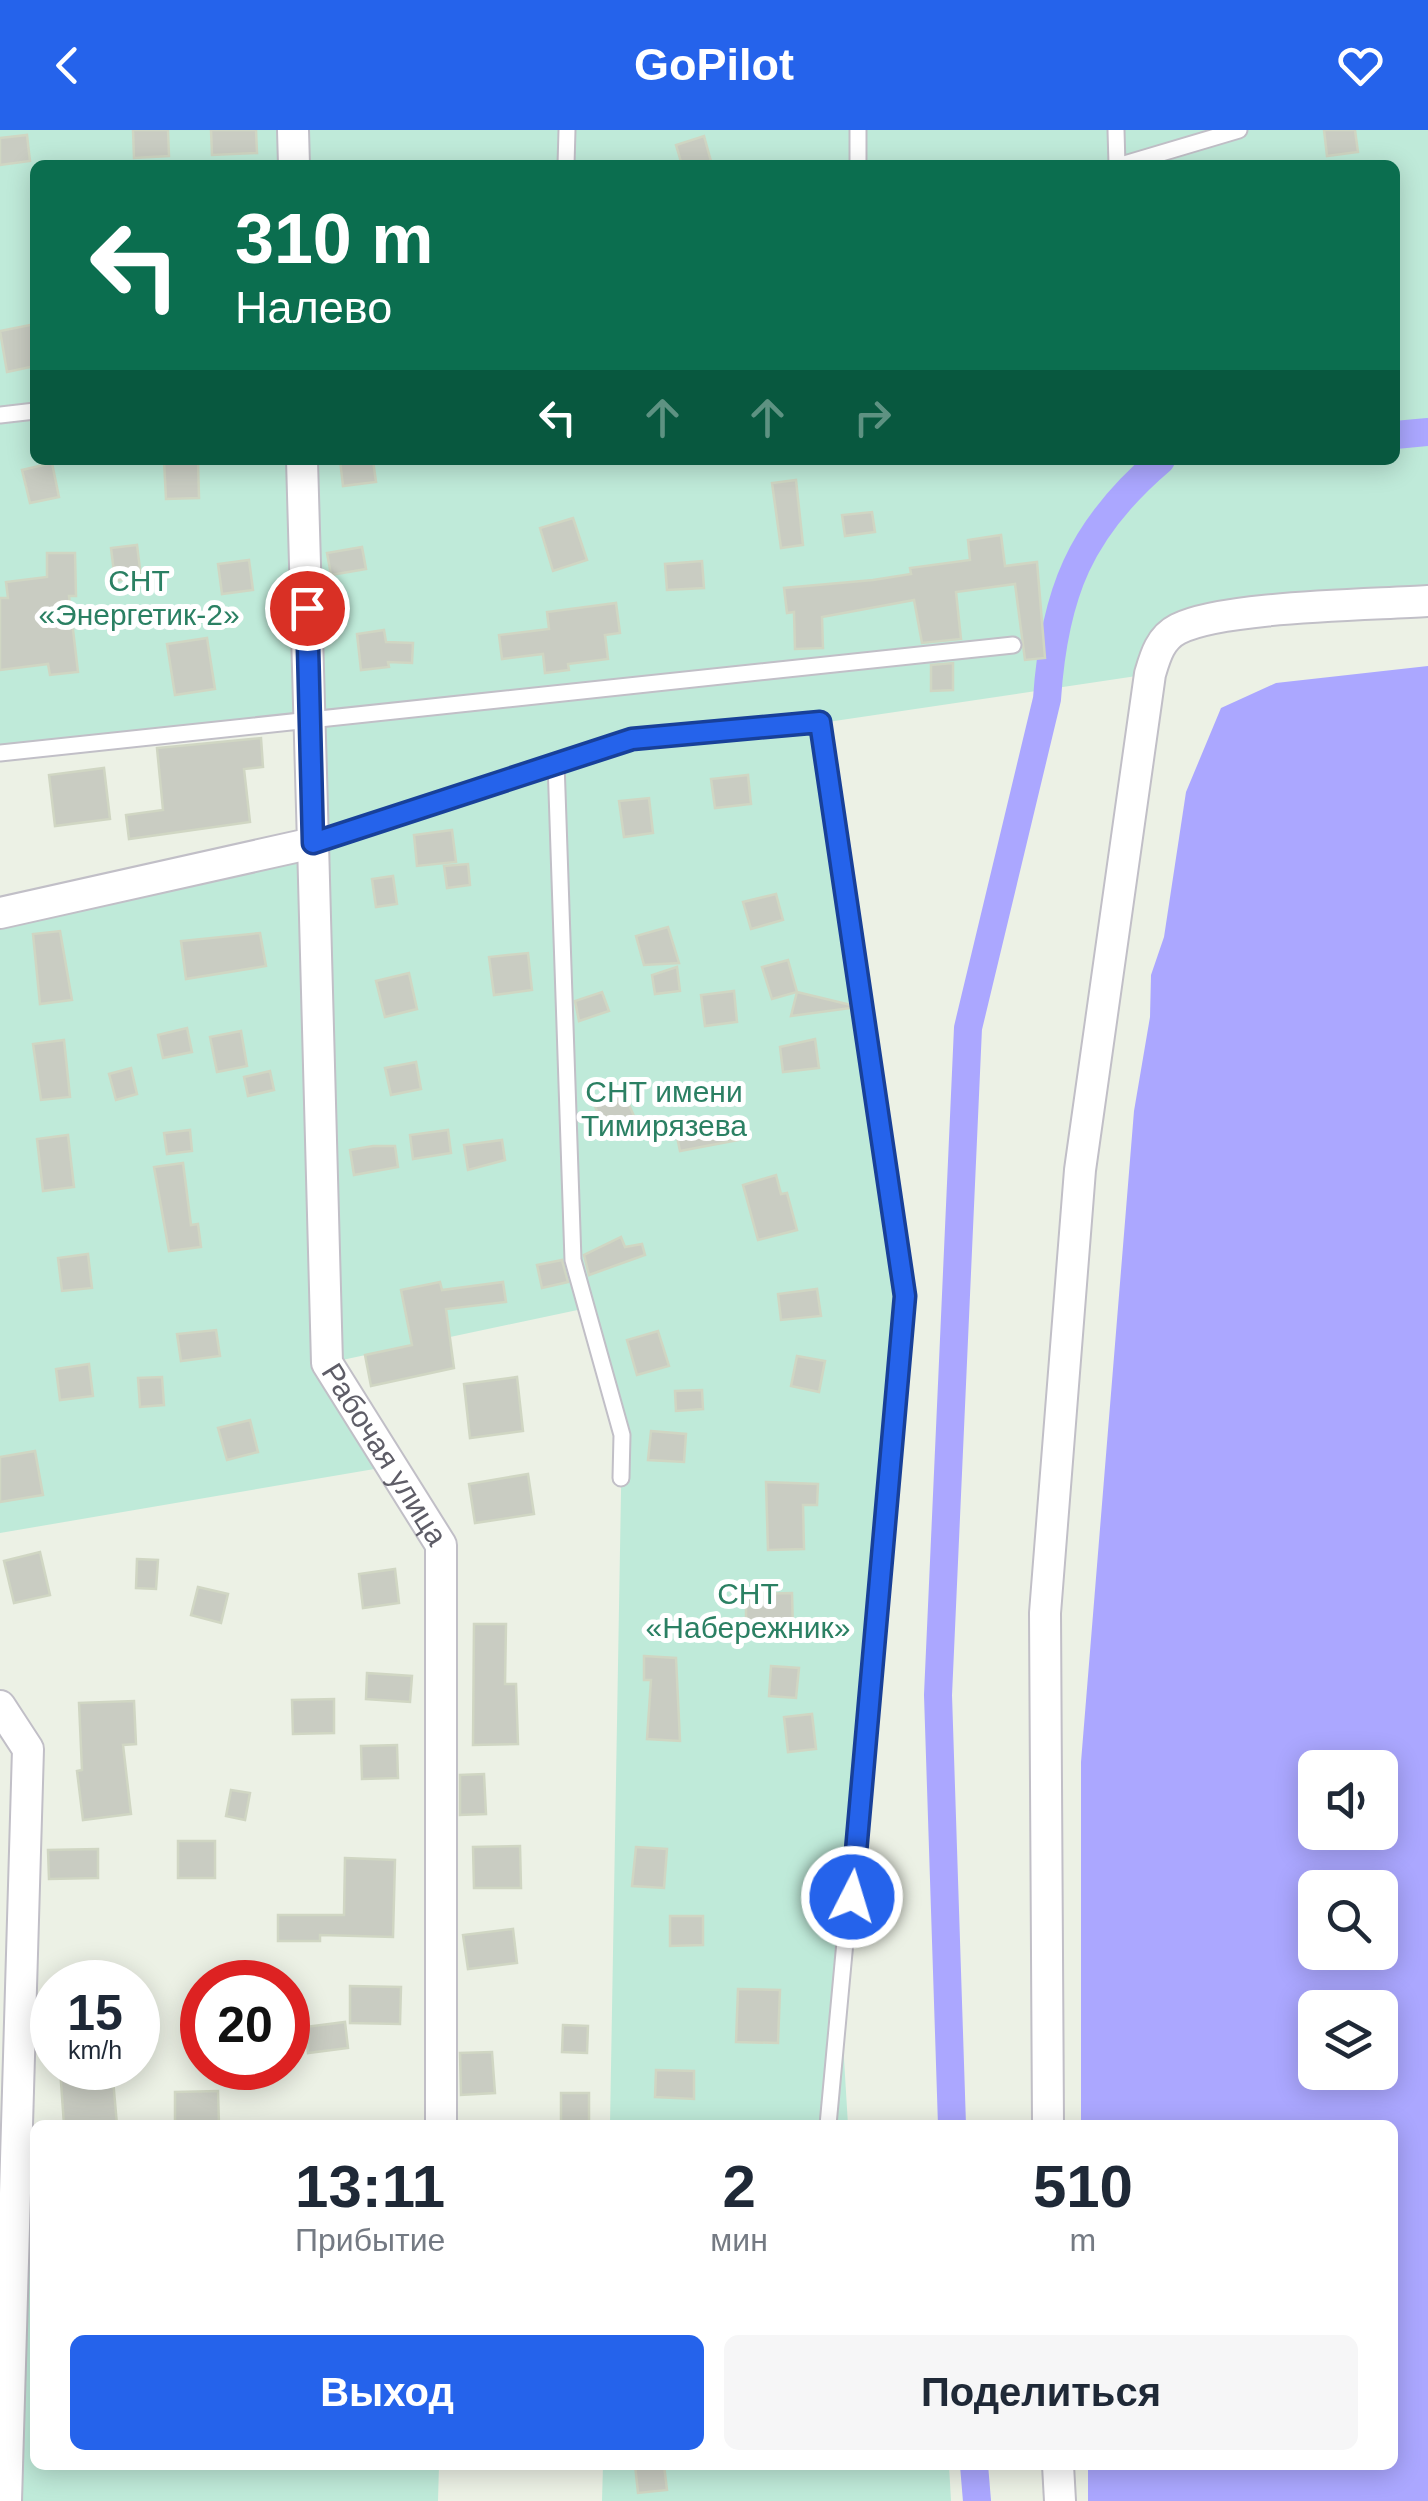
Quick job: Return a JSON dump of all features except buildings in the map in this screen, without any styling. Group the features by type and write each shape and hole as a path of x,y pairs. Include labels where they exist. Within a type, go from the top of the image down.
{"street":[{"path":"293,130 294,160"},
{"name":"Рабочая улица","path":"302,465 327,1363 441,1545 441,2120"},
{"path":"1048,2120 1046,1613 1080,1170 1150,674 1158,648 1177,629 1239,616 1428,601"},
{"path":"0,913 313,843"},
{"path":"0,1706 28,1749 6,2501"},
{"path":"1058,2470 1060,2501"}],"lane":[{"path":"566,130 566,160"},
{"path":"858,130 858,160"},
{"path":"1116,130 1119,160"},
{"path":"1136,160 1239,130"},
{"path":"0,415 30,412"},
{"path":"0,753 1013,645"},
{"path":"313,843 632,739 820,722 905,1296 828,2120"},
{"path":"556,762 574,1260 622,1435 621,1478"}],"green space":[{"path":"0,130 1428,130 1428,600 1160,626 1150,674 821,723 905,1295 841,2009 848,2120 610,2120 622,1435 587,1308 328,1363 392,1466 0,1533 0,913 312,843 310,721 0,753"},
{"path":"15,2180 30,2180 30,2470 439,2470 438,2501 6,2501"},
{"path":"603,2470 949,2470 951,2501 602,2501"}],"shaded area":[{"path":"1428,666 1428,2501 1088,2501 1088,2470 1398,2470 1398,2120 1081,2120 1081,1762 1134,1111 1150,1017 1151,975 1164,937 1186,792 1221,708 1276,683"}],"waterway":[{"path":"1400,435 1428,432"},
{"path":"952,2120 938,1695 968,1028 1047,699 1056,627 1065,595 1091,538 1133,486 1156,465"},
{"path":"974,2470 977,2501"}],"route":[{"path":"307,608 313,843 632,739 820,722 905,1296 852,1897"}],"park label":[{"name":"СНТ «Энергетик-2»","path":"139,598"},
{"name":"СНТ имени Тимирязева","path":"664,1109"},
{"name":"СНТ «Набережник»","path":"748,1611"}]}
